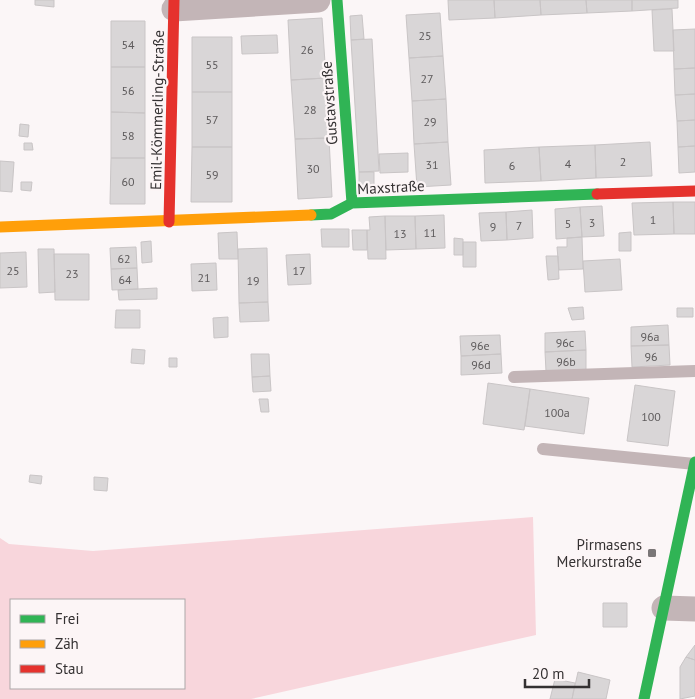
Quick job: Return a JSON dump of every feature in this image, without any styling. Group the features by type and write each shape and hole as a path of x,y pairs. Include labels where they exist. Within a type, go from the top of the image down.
{"street":[{"path":"174,5 318,0"},
{"name":"Gustavstraße","path":"337,0 352,203"},
{"name":"Emil-Kömmerling-Straße","path":"169,222 174,5"},
{"name":"Maxstraße","path":"0,228 331,214 352,203 695,191"},
{"path":"644,699 695,463"},
{"path":"664,608 695,609"}],"lane":[{"path":"514,377 695,371"},
{"path":"543,449 695,463"}],"shaded area":[{"path":"533,517 536,635 251,699 0,699 0,538 9,544 93,551"}],"building":[{"path":"35,0 54,0 54,7 35,5"},
{"path":"448,0 494,0 495,18 449,20"},
{"path":"494,0 540,0 541,15 495,18"},
{"path":"540,0 586,0 587,13 541,15"},
{"path":"586,0 632,0 632,11 587,13"},
{"path":"632,0 678,0 678,8 632,11"},
{"path":"672,9 674,51 654,51 652,10"},
{"path":"440,13 443,56 409,58 406,15"},
{"path":"362,15 364,39 351,40 350,16"},
{"path":"322,18 326,78 291,80 288,20"},
{"path":"111,21 145,21 145,67 111,67"},
{"path":"695,29 695,68 674,69 673,30"},
{"path":"277,35 278,53 242,54 241,36"},
{"path":"192,37 232,37 232,92 192,92"},
{"path":"372,39 379,171 359,172 351,40"},
{"path":"443,56 446,99 412,101 409,58"},
{"path":"111,67 145,67 145,113 111,112"},
{"path":"695,68 695,94 675,95 674,69"},
{"path":"326,78 329,138 295,139 291,80"},
{"path":"192,92 232,92 232,147 192,147"},
{"path":"695,94 695,120 677,121 675,95"},
{"path":"446,99 448,142 414,144 412,101"},
{"path":"111,112 145,113 145,158 111,158"},
{"path":"695,120 695,146 678,147 677,121"},
{"path":"20,124 29,125 28,137 19,136"},
{"path":"329,138 332,197 298,199 295,139"},
{"path":"448,142 451,185 417,187 414,144"},
{"path":"650,142 652,176 596,178 595,145"},
{"path":"24,143 32,143 33,150 24,150"},
{"path":"595,145 596,178 541,181 539,147"},
{"path":"695,146 695,172 679,173 678,147"},
{"path":"192,147 232,147 232,202 191,202"},
{"path":"539,147 541,181 485,183 484,150"},
{"path":"408,153 408,172 380,173 379,154"},
{"path":"111,158 145,158 145,204 110,204"},
{"path":"0,161 14,162 12,192 0,191"},
{"path":"359,172 374,172 374,188 359,189"},
{"path":"21,182 32,182 31,191 21,190"},
{"path":"673,202 674,234 634,235 632,203"},
{"path":"673,202 695,202 695,234 674,234"},
{"path":"602,206 604,236 582,237 580,207"},
{"path":"580,207 582,237 556,239 555,209"},
{"path":"532,210 533,238 507,240 506,212"},
{"path":"506,212 507,240 481,241 479,213"},
{"path":"444,215 445,248 416,249 415,216"},
{"path":"385,216 386,259 368,259 367,230 370,230 369,217"},
{"path":"385,216 415,216 416,249 386,250"},
{"path":"321,229 349,229 349,247 322,247"},
{"path":"352,230 367,230 367,250 353,250"},
{"path":"237,232 238,259 219,259 218,233"},
{"path":"631,232 631,251 619,251 619,233"},
{"path":"582,237 583,269 559,270 557,247 567,247 567,238"},
{"path":"454,238 463,239 463,255 454,255"},
{"path":"151,241 152,262 142,263 141,242"},
{"path":"463,242 476,242 476,267 463,267"},
{"path":"136,247 137,268 111,269 110,248"},
{"path":"267,248 268,302 239,303 238,249"},
{"path":"38,249 54,249 55,292 39,293"},
{"path":"26,252 27,287 0,288 0,253"},
{"path":"54,254 89,254 89,300 55,300"},
{"path":"310,254 311,284 288,285 286,255"},
{"path":"546,256 558,256 559,279 548,280"},
{"path":"620,259 622,290 585,292 583,261"},
{"path":"216,263 217,290 192,291 191,264"},
{"path":"137,268 138,289 112,290 111,269"},
{"path":"157,288 157,299 119,300 118,290"},
{"path":"268,302 269,321 240,322 239,303"},
{"path":"583,307 584,319 572,320 568,308"},
{"path":"677,308 693,308 693,317 677,317"},
{"path":"116,310 140,310 140,328 115,328"},
{"path":"228,317 228,337 214,338 213,318"},
{"path":"668,325 669,345 631,346 631,327"},
{"path":"585,331 586,350 545,352 545,333"},
{"path":"500,335 501,354 461,356 460,336"},
{"path":"669,345 670,365 632,367 631,346"},
{"path":"132,349 145,350 144,364 131,363"},
{"path":"586,350 586,370 546,371 545,352"},
{"path":"251,354 269,354 270,376 252,377"},
{"path":"501,354 502,373 461,375 461,356"},
{"path":"169,358 177,358 177,367 169,367"},
{"path":"270,376 271,391 253,392 252,377"},
{"path":"488,383 530,389 524,430 483,424"},
{"path":"635,385 675,391 668,446 627,441"},
{"path":"530,389 589,398 584,434 525,426"},
{"path":"259,399 268,399 269,412 261,412"},
{"path":"30,475 42,476 41,484 29,482"},
{"path":"94,477 108,478 107,491 94,490"},
{"path":"603,603 627,603 627,627 603,627"},
{"path":"695,645 695,660 686,657"},
{"path":"686,657 695,660 695,696 680,699 680,667"},
{"path":"578,672 610,680 606,699 572,699"},
{"path":"555,679 575,683 572,699 550,699"}],"traffic: fast":[{"path":"337,0 352,203"},
{"path":"311,215 331,214 352,203 597,194"},
{"path":"644,699 695,462"}],"traffic: slow":[{"path":"0,227 311,215"}],"traffic: jam":[{"path":"169,222 174,0"},
{"path":"597,194 695,191"}],"place":[{"name":"Pirmasens Merkurstraße","path":"652,553"}]}
